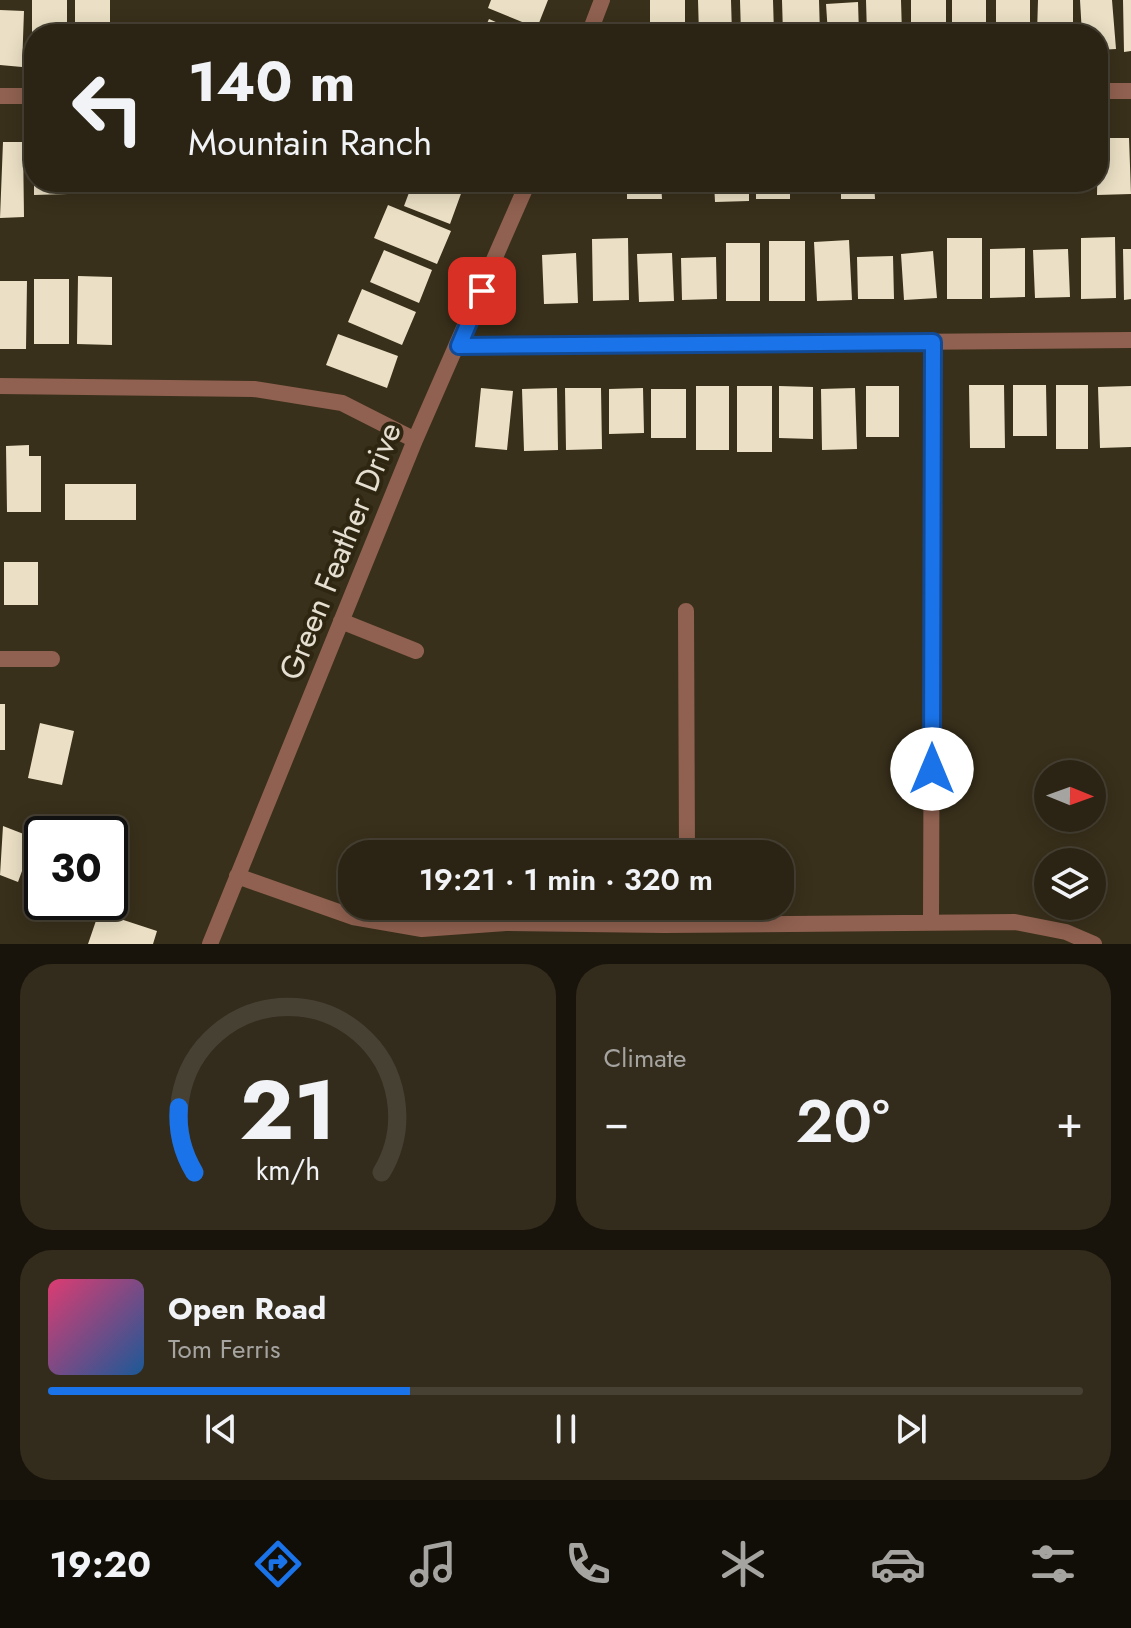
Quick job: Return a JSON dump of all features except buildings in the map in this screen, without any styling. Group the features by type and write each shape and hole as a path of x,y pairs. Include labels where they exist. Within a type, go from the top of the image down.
{"street":[{"path":"593,24 602,0"},
{"path":"1108,91 1131,91"},
{"path":"0,96 24,96"},
{"name":"Green Feather Drive","path":"210,944 415,440 459,346 524,192"},
{"path":"459,346 1131,340"},
{"path":"931,922 933,342"},
{"path":"0,386 254,389 342,403 415,440"},
{"path":"686,611 687,840"},
{"path":"341,621 416,651"},
{"path":"0,659 52,659"},
{"path":"237,876 353,917 422,929 506,923 1015,922 1066,932 1094,944"},
{"path":"688,920 688,925"}],"route":[{"path":"482,291 459,346 933,342 932,769"}]}
